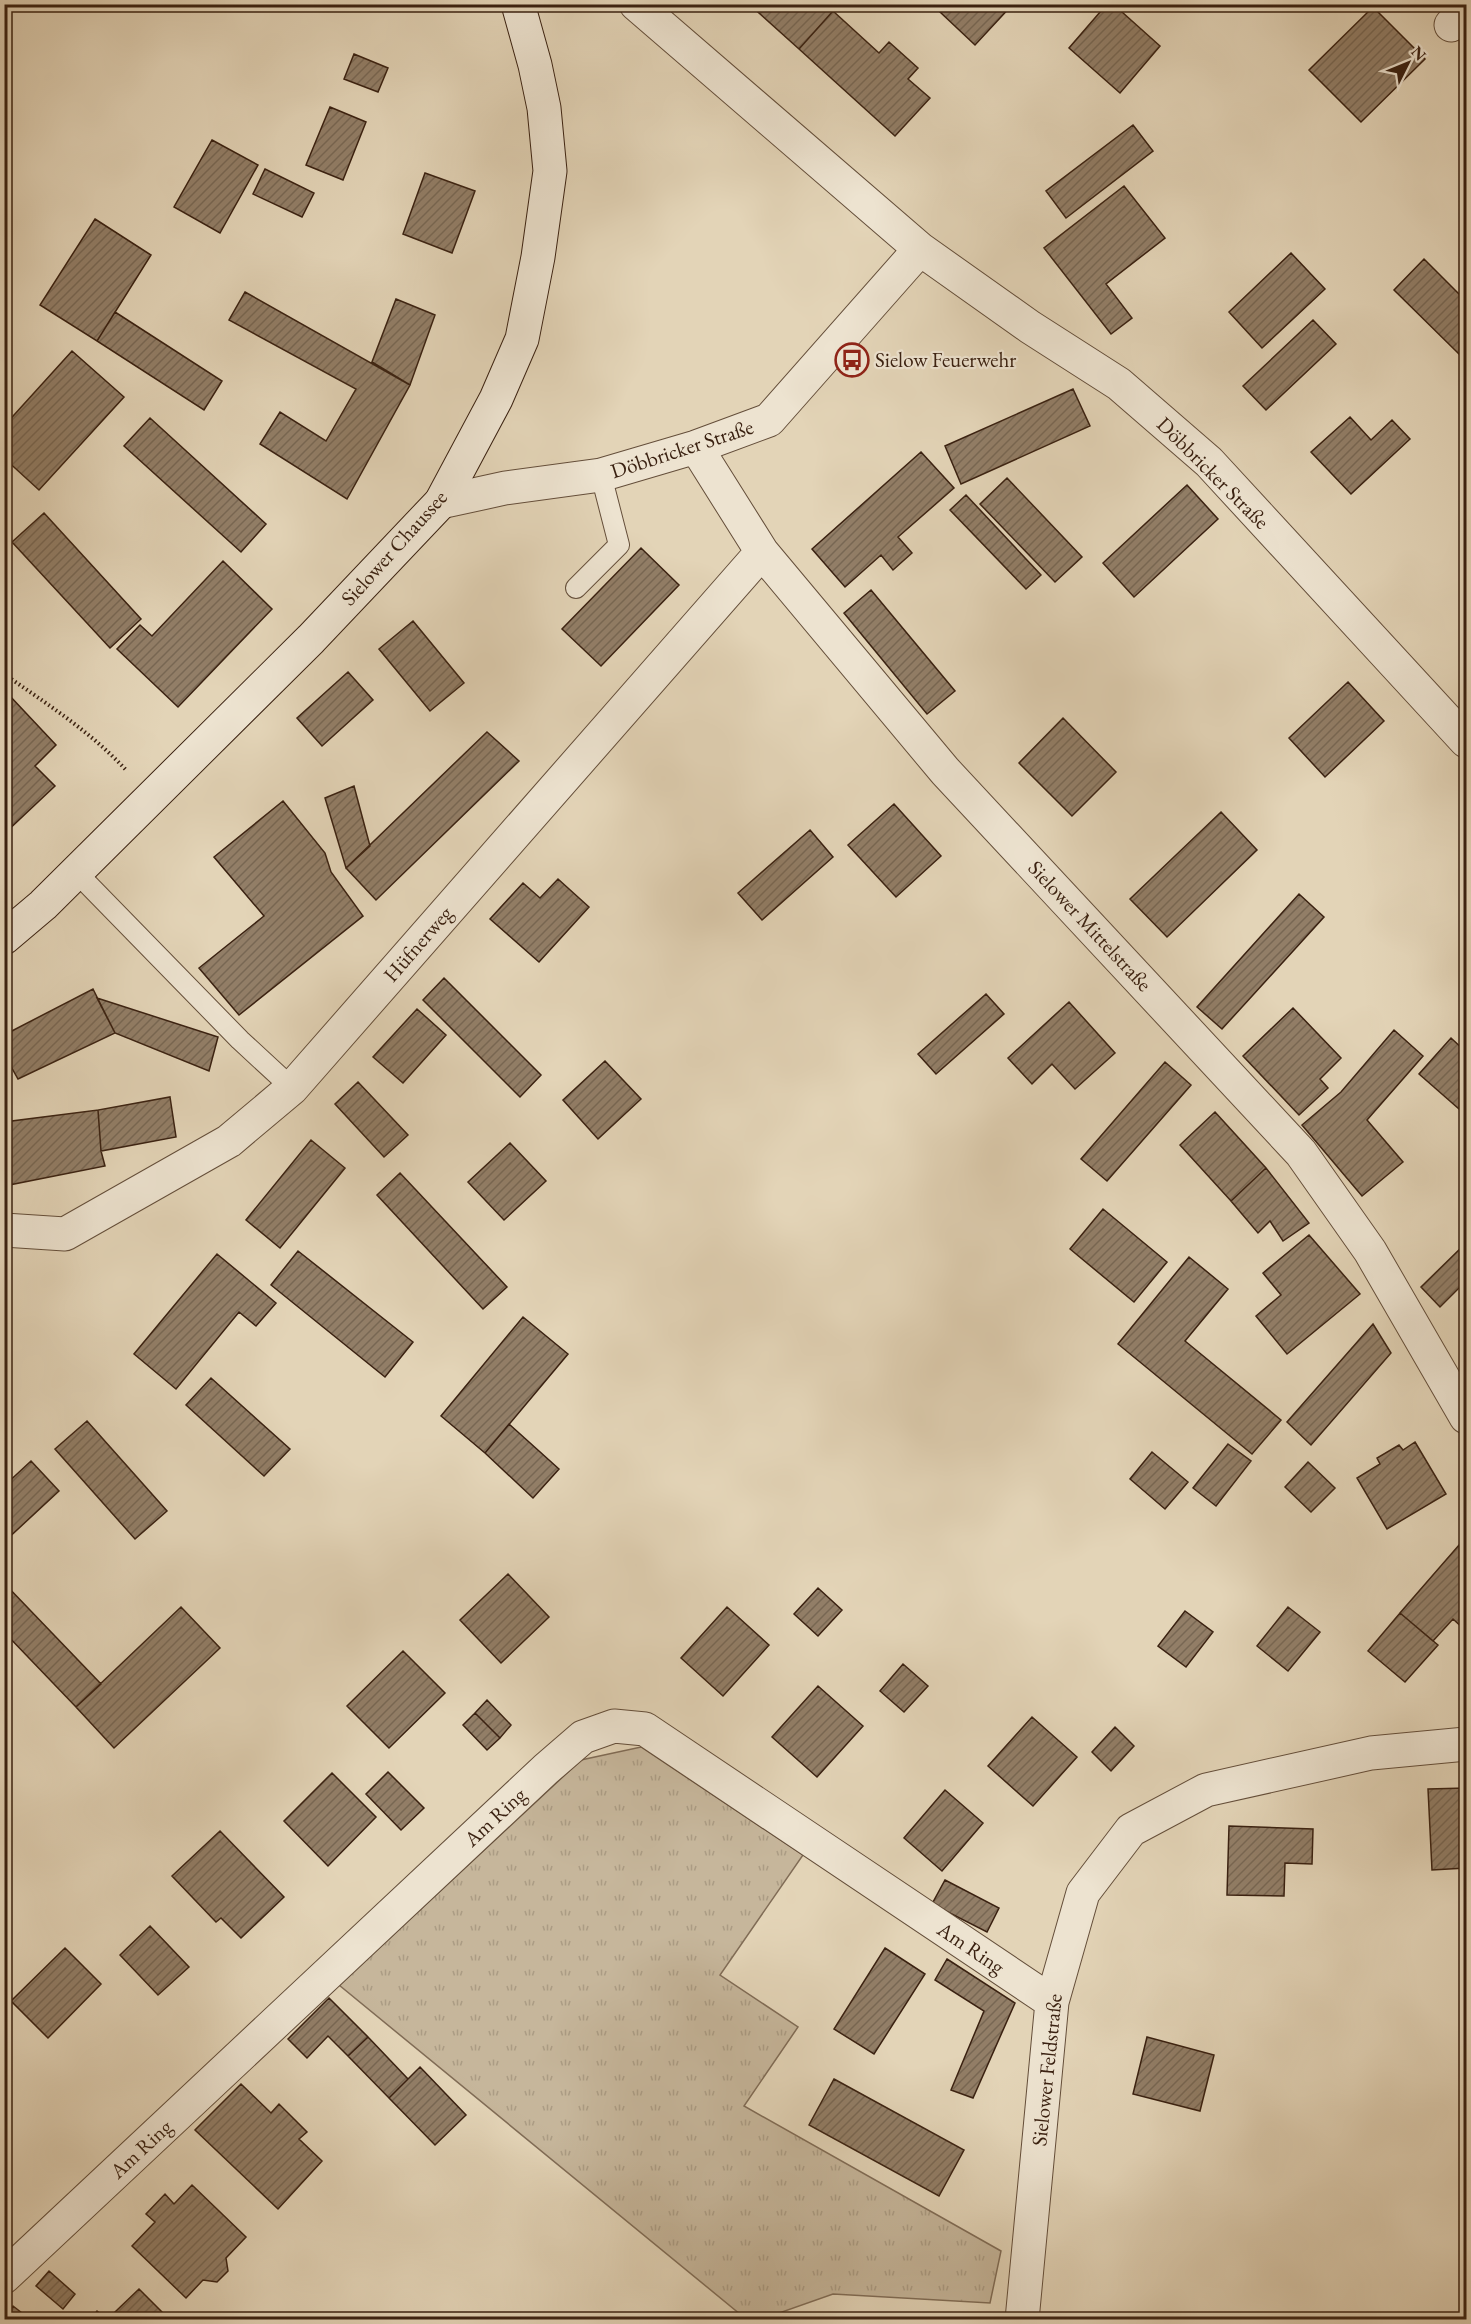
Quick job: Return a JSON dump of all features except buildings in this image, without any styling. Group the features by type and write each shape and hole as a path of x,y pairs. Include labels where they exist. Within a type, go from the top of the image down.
{"street":[{"name":"Sielower Chaussee","path":"4,938 43,905 311,639 441,502 496,399 522,339 538,257 550,171 544,108 518,4"},
{"name":"Döbbricker Straße","path":"636,4 920,249 1030,327 1119,384 1209,462 1467,741"},
{"name":"Döbbricker Straße","path":"441,502 505,488 601,475 696,447 769,420 920,249"},
{"name":"Sielower Mittelstraße","path":"696,447 762,552 945,771 1301,1153 1370,1251 1467,1416"},
{"name":"Hüfnerweg","path":"4,1230 65,1234 229,1141 292,1088 762,552"},
{"name":"Am Ring","path":"4,2277 546,1769 583,1737 614,1726 645,1729 1052,2002"},
{"name":"Sielower Feldstraße","path":"1022,2319 1052,2002 1083,1893 1131,1830 1206,1790 1371,1753 1467,1743"}],"lane":[{"path":"576,588 619,545 601,475"},
{"path":"76,872 240,1040 292,1088"}],"path":[{"path":"4,674 70,720 114,757 151,798"}],"green space":[{"path":"641,1747 803,1855 720,1975 798,2027 744,2106 1001,2251 990,2303 833,2294 762,2319 746,2319 339,1985 581,1760"}],"place":[{"name":"Sielow Feuerwehr","path":"852,360"}]}
